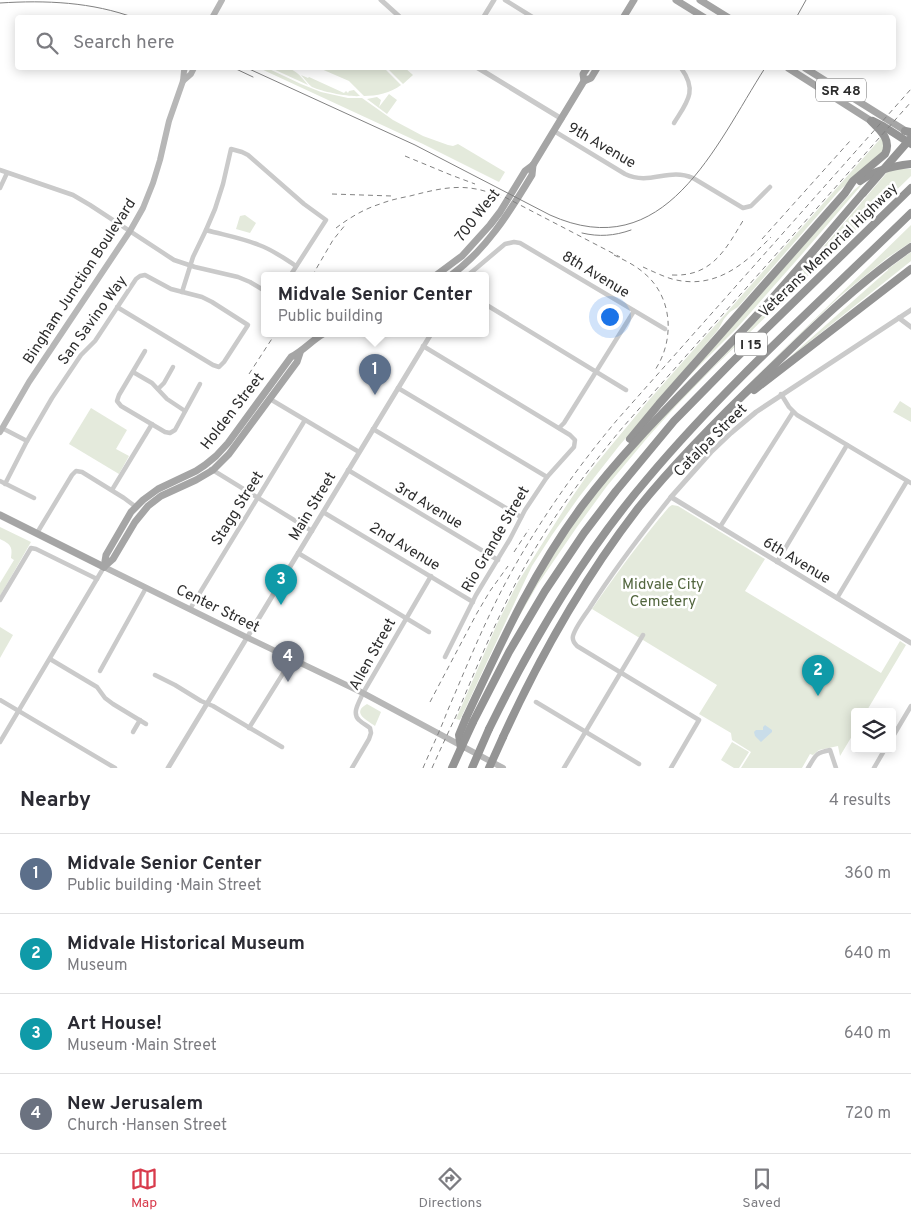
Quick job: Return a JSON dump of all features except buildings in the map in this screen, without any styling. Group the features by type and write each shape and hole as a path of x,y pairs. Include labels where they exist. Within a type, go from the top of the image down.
{"highway":[{"path":"871,121 883,126 911,144"},
{"path":"470,720 519,607 540,569 604,472 648,418 853,182 884,155 888,145 886,138 871,121"},
{"path":"572,520 624,453 743,330 862,193 910,134"},
{"path":"845,193 871,174 894,166 911,164"},
{"name":"Veterans Memorial Highway","path":"452,768 470,720 545,591 584,533 621,484 674,421 718,376 911,188"},
{"name":"Veterans Memorial Highway","path":"472,768 489,729 523,662 603,536 647,479 699,420 739,379 911,213"},
{"path":"488,768 520,700 559,626 623,528 644,502 707,431 791,348 842,301 886,264 911,247"},
{"path":"707,431 786,365 911,269"}],"main road":[{"path":"214,15 222,0"},
{"path":"626,15 634,0"},
{"path":"676,0 700,15"},
{"path":"700,0 724,15"},
{"name":"Bingham Junction Boulevard","path":"1,430 29,382 130,231 143,208 153,184 185,70"},
{"name":"Bingham Junction Boulevard","path":"183,81 193,70"},
{"name":"700 West","path":"584,81 583,74 586,70"},
{"name":"700 West","path":"440,272 462,256 485,232 500,212 525,171 533,165 584,81 591,78 597,70"},
{"name":"SR 48","path":"791,70 911,148"},
{"name":"SR 48","path":"809,70 910,134"},
{"name":"700 West","path":"455,272 474,256 496,231 532,175 533,165"},
{"name":"Holden Street","path":"104,567 106,555 127,517 136,507 158,489 196,471 216,456 228,443 292,357 300,353 318,337"},
{"name":"Holden Street","path":"104,567 113,558 135,522 148,506 162,496 212,470 229,454 297,362 300,353"},
{"name":"Center Street","path":"0,515 363,693 504,768"}],"street":[{"path":"381,0 398,15"},
{"path":"485,15 494,0"},
{"path":"505,0 529,15"},
{"path":"481,70 562,119"},
{"path":"674,123 690,94 688,81 682,70"},
{"name":"9th Avenue","path":"554,131 633,178 646,179 676,174 687,175 742,208 751,206 770,187"},
{"path":"182,292 194,253 206,230 221,190 231,150 242,152 250,157 304,204 326,220 292,272"},
{"path":"0,170 73,195 165,255 190,266 238,277 261,289"},
{"path":"0,188 7,172"},
{"path":"206,230 240,238 259,245 278,254 296,266"},
{"name":"8th Avenue","path":"471,272 505,244 514,242 524,245 665,329"},
{"name":"San Savino Way","path":"5,484 52,398 81,355 94,342 136,279 142,275 165,286 206,299 248,325 219,367 117,308"},
{"path":"489,306 626,390"},
{"name":"Catalpa Street","path":"620,672 577,646 573,642 573,634 617,567 645,530 711,452 756,412 911,310"},
{"path":"424,346 559,428 634,312"},
{"path":"899,318 911,327"},
{"name":"Main Street","path":"168,768 429,337"},
{"path":"145,351 118,397 121,406 165,432 170,433 175,430 200,384"},
{"path":"158,389 173,367"},
{"path":"133,372 150,382 169,401 185,411"},
{"path":"398,388 547,477"},
{"path":"781,394 793,412 909,482 837,598"},
{"path":"270,399 359,452"},
{"path":"720,528 793,412"},
{"name":"Stagg Street","path":"190,609 305,420"},
{"path":"112,490 152,424"},
{"name":"Rio Grande Street","path":"444,657 521,517 547,477 574,447 575,440 573,437 559,428"},
{"path":"373,429 521,517"},
{"path":"1,430 27,441"},
{"path":"777,562 847,445"},
{"path":"205,465 312,531"},
{"name":"3rd Avenue","path":"348,470 498,560"},
{"path":"37,533 72,474 77,471 82,472 112,490 136,507"},
{"path":"0,481 34,498"},
{"name":"6th Avenue","path":"671,498 911,642"},
{"name":"2nd Avenue","path":"323,512 473,602"},
{"path":"0,600 31,548 96,579"},
{"path":"298,553 429,632"},
{"name":"Holden Street","path":"0,742 104,567"},
{"name":"Allen Street","path":"352,768 370,735 370,728 358,719 356,715 363,693 431,576"},
{"path":"100,671 146,588"},
{"path":"564,768 642,635"},
{"path":"50,658 97,687 109,702 146,724"},
{"path":"249,728 292,658"},
{"path":"620,672 700,720 672,768"},
{"path":"155,675 282,748"},
{"path":"0,700 114,768"},
{"path":"536,702 638,764"},
{"path":"896,731 911,706"},
{"path":"133,732 140,720"},
{"path":"808,768 816,754 830,750 836,768"},
{"path":"874,768 883,753"}],"green space":[{"path":"263,70 271,70 321,92 348,98 362,98 393,120 423,136 448,145 458,144 505,172 499,182 423,144"},
{"path":"275,70 292,70 300,75 308,85"},
{"path":"324,70 386,70 401,85 383,94 364,96 349,81"},
{"path":"389,70 407,70 413,75 403,84"},
{"path":"301,75 344,93 354,90 360,96 343,95 317,89 312,87"},
{"path":"389,94 397,100 387,114 367,99 377,97 381,100 379,107"},
{"path":"881,138 885,142 883,151 839,191 738,307 730,312 718,330 619,446 579,497 532,566 460,720 456,719 497,624 518,582 588,474 649,400"},
{"path":"911,169 911,176 711,370 648,437 607,486 577,527 538,584 513,627 529,594 573,524 608,477 672,406 747,332 889,170"},
{"path":"865,181 737,328 674,391 799,250 854,190"},
{"path":"245,215 256,223 250,233 236,229 240,216"},
{"path":"911,225 911,242 887,258 839,297 743,389"},
{"path":"911,252 911,261 783,363 888,269"},
{"path":"900,401 911,408 911,422 893,412"},
{"path":"91,408 127,430 116,449 129,456 119,474 69,444"},
{"name":"Midvale City Cemetery","path":"672,505 678,506 765,559 745,591 881,673 900,641 906,645 868,708 851,708 851,738 840,756 838,746 819,750 813,755 810,754 802,768 741,768 751,752 732,740 731,733 699,714 717,685 592,609"},
{"path":"0,527 31,542 0,596 0,583 14,560 11,558 12,551 10,546 0,539"},
{"path":"0,627 13,635 0,658"},
{"path":"367,704 381,712 375,726 360,713 362,707"},
{"path":"732,742 749,752 739,768 734,768 721,760"}],"water":[{"path":"765,725 772,732 761,742 754,732 756,730 763,730"}],"tram line":[{"path":"798,15 806,0"},
{"path":"0,3 69,3 102,8 125,15"},
{"path":"238,70 253,77"},
{"path":"251,70 415,145 550,215 590,227 625,225 655,212 682,190 705,162 764,70"},
{"path":"582,233 606,235 619,234 631,230"}],"railway":[{"path":"423,768 499,596 531,538 586,458 617,420 911,89"},
{"path":"432,768 510,594 530,557 567,499 623,427 911,102"},
{"path":"762,239 850,141"},
{"path":"405,156 475,184"},
{"path":"336,228 357,214 374,206 434,190 456,187 477,189 501,197"},
{"path":"497,193 620,257"},
{"path":"332,194 392,196"},
{"path":"672,275 686,274 708,266 731,241 744,219"},
{"path":"314,272 333,240 346,224"},
{"path":"643,267 668,278 687,282 714,278 738,266 771,237"},
{"path":"614,255 644,273 661,294 668,319 668,332 666,346 655,370"},
{"path":"249,374 273,337"},
{"path":"514,552 529,529"},
{"path":"430,702 477,613 508,566"}],"place":[{"name":"Midvale Senior Center","path":"375,395"},
{"name":"Art House!","path":"281,605"},
{"name":"New Jerusalem","path":"288,682"},
{"name":"Midvale Historical Museum","path":"818,696"}]}
